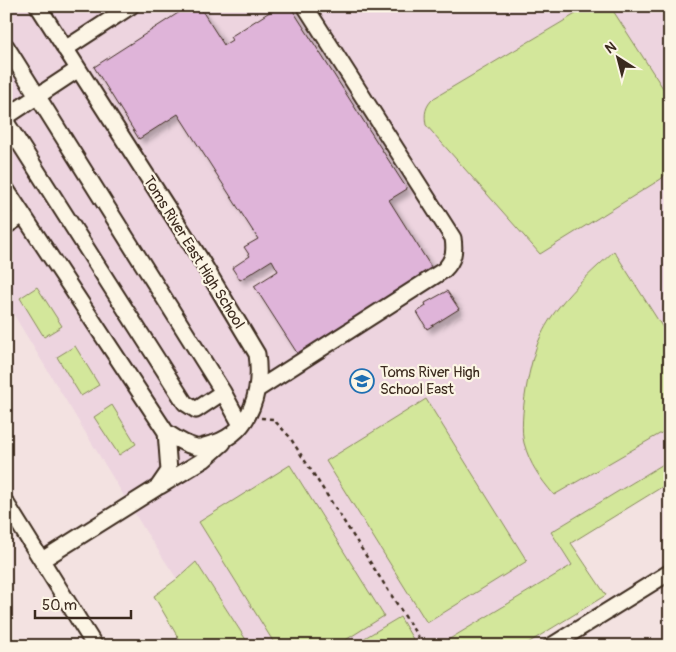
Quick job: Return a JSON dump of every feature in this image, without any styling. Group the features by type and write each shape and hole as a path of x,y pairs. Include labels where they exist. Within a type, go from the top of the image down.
{"street":[{"name":"Toms River East High School","path":"38,6 77,70 199,257 257,354 259,370 258,388 252,405 241,425 205,459 42,560"},
{"path":"65,49 131,6"},
{"path":"258,388 444,270 452,260 455,248 453,238 305,6"},
{"path":"6,46 223,392 241,425"},
{"path":"6,117 77,70"},
{"path":"6,122 185,403 196,410 223,392"},
{"name":"Toms River East High School","path":"6,188 166,432 178,441 198,448 227,439"},
{"path":"6,226 23,215"},
{"name":"Toms River East High School","path":"158,487 169,471 166,432"},
{"path":"6,503 96,646"},
{"path":"551,646 670,572"}],"path":[{"path":"260,418 273,419 289,436 424,646"}],"shaded area":[{"name":"Toms River High School East","path":"6,6 657,6 670,30 670,460 551,532 572,565 438,646 417,646 400,617 351,646 250,646 196,562 177,579 146,532 6,302"}],"green space":[{"path":"589,6 610,6 670,99 670,169 661,179 540,254 426,125 426,110 434,98"},
{"path":"614,251 670,339 670,428 554,495 536,471 524,443 524,405 532,360 542,334 555,311 578,285"},
{"path":"37,287 62,326 44,337 20,298"},
{"path":"75,346 99,385 81,396 57,357"},
{"path":"426,399 527,561 427,623 326,461"},
{"path":"112,405 136,444 119,455 94,417"},
{"path":"670,460 670,482 571,543 606,595 523,646 438,646 572,565 551,532"},
{"path":"290,465 384,616 336,646 276,646 199,522"},
{"path":"196,562 250,646 183,646 154,596"},
{"path":"400,617 417,646 351,646"}],"building":[{"path":"189,6 199,6 224,45 232,40 230,37 279,6 290,6 407,189 389,200 433,270 299,356 254,286 278,271 272,260 240,280 232,268 250,256 244,247 258,239 178,114 139,139 94,67"},
{"path":"447,291 459,309 427,329 417,312 426,306 425,303"}],"place":[{"name":"Toms River High School East","path":"362,381"}]}
